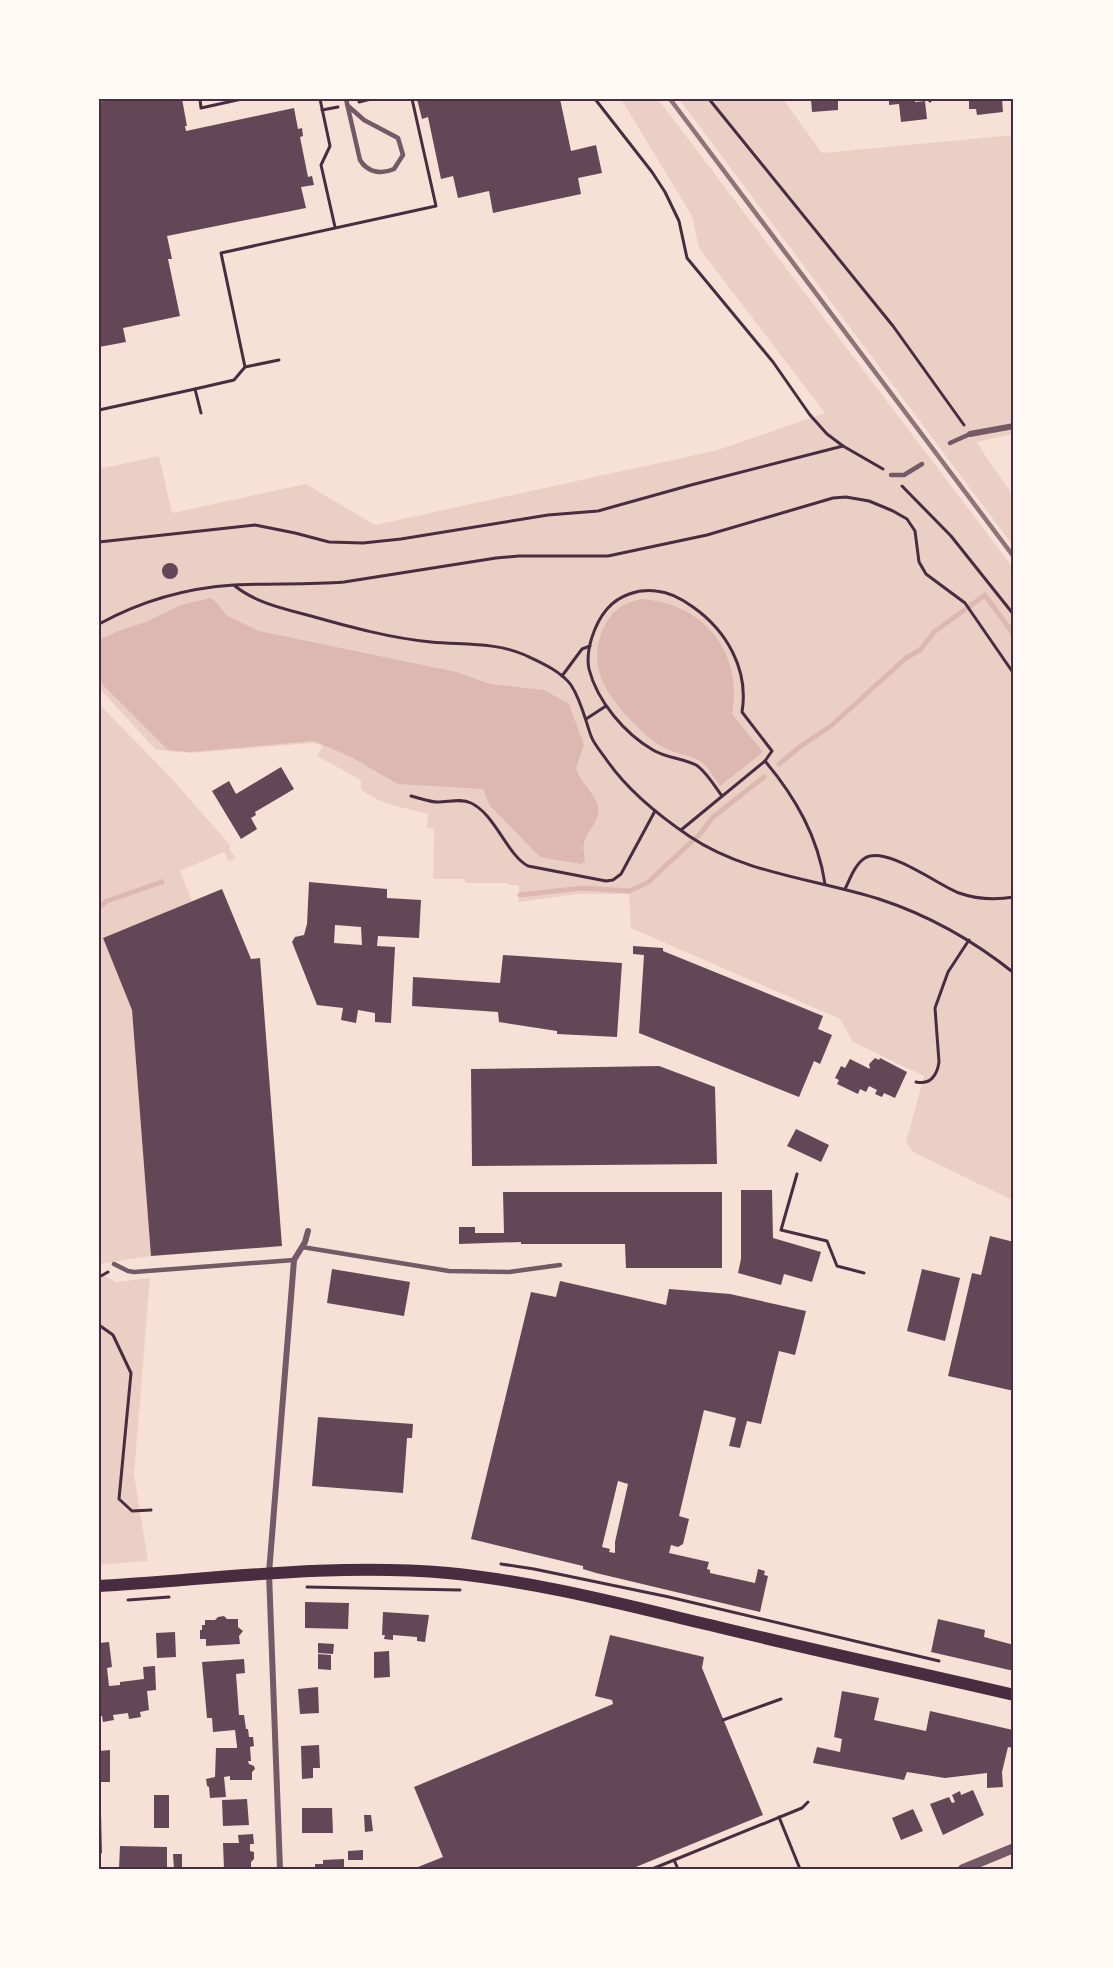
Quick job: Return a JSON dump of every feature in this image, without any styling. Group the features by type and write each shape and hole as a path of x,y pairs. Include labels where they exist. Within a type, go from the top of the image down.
{"main road":[{"path":"99,1586 269,1573 364,1570 436,1572 494,1578 610,1601 1014,1695"}],"street":[{"path":"970,434 1014,426"},
{"path":"280,1869 269,1573 294,1260 308,1231"},
{"path":"963,1869 1014,1848"}],"lane":[{"path":"346,102 364,120 398,138 403,155 394,169 382,173 363,166 346,102"},
{"path":"950,443 970,434"},
{"path":"891,475 898,476 913,471 922,464"},
{"path":"302,1247 449,1271 509,1272 560,1265"},
{"path":"114,1264 134,1272 294,1260"}],"path":[{"path":"200,99 201,108 242,99"},
{"path":"320,99 330,146 321,165 335,228"},
{"path":"245,367 221,253 436,206 412,99"},
{"path":"595,99 665,192 679,221 687,258 773,362 810,415 827,434 843,446 891,475"},
{"path":"708,99 893,326 970,434"},
{"path":"99,410 234,380 245,367 279,360"},
{"path":"195,389 201,413"},
{"path":"99,542 255,525 295,532 329,543 401,539 548,515 598,512 691,485 843,446"},
{"path":"898,476 903,489 951,536 1014,615"},
{"path":"99,624 164,596 234,585 345,582 519,556 608,556 707,535 833,498 846,497 869,501 907,519 915,531 919,562 926,574 965,603 1014,674"},
{"path":"234,585 266,603 348,626 398,637 432,642 459,642 523,654 562,676 571,685 592,738 621,779 655,811 691,837 740,861 880,899 969,940 1014,973"},
{"path":"681,830 765,761 772,751 742,712 743,678 720,630 683,599 649,590 636,591 623,596 604,612 590,646 589,669 606,706 633,736 653,750 697,766 722,796"},
{"path":"562,676 582,649 590,646"},
{"path":"586,719 606,706"},
{"path":"765,761 780,778 800,809 811,832 825,884"},
{"path":"411,796 436,802 461,800 472,803 501,832 521,862 528,866 606,881 613,880 621,874 655,811"},
{"path":"845,890 858,864 866,856 872,855 895,861 965,894 991,899 1014,897"},
{"path":"916,1082 923,1084 929,1082 938,1071 935,1008 948,972 969,940"},
{"path":"797,1174 780,1230 827,1241 837,1266 864,1272"},
{"path":"99,1325 113,1335 131,1374 119,1499 132,1511 151,1510"},
{"path":"305,1587 467,1591"},
{"path":"122,1600 173,1597"},
{"path":"723,1720 781,1700"},
{"path":"652,1869 802,1808 808,1802"},
{"path":"779,1817 800,1869"},
{"path":"718,1834 721,1841"},
{"path":"674,1860 678,1869"}],"shaded area":[{"path":"621,99 658,99 1014,569 1014,1201 913,1152 906,1142 924,1076 853,1042 840,1019 631,928 629,894 577,894 519,902 519,885 465,883 465,879 433,879 434,829 427,828 428,814 393,805 368,794 361,789 359,779 317,756 323,746 313,743 190,753 156,750 99,688 99,469 159,456 172,513 306,484 375,525 718,450 825,413 699,248 692,216"},
{"path":"679,99 783,99 822,153 1014,135 1014,434 976,442 1014,497 1014,547"},
{"path":"210,598 226,615 259,631 456,672 490,684 544,690 569,704 584,745 576,768 598,806 598,816 584,842 585,861 581,864 540,857 490,806 483,789 398,784 351,757 314,741 190,752 168,750 99,681 99,640 146,622 181,605"},
{"path":"641,599 683,610 700,621 725,651 732,670 734,691 732,714 763,752 720,786 703,763 661,746 644,733 618,706 601,678 597,652 600,637 610,616 626,604"},
{"path":"99,704 173,780 231,846 229,849 236,858 229,861 224,852 180,871 192,901 103,938 132,1010 151,1256 99,1264"},
{"path":"99,1273 116,1282 150,1278 134,1474 148,1561 99,1565"}],"building":[{"path":"111,99 182,99 186,131 294,108 298,129 302,128 303,136 300,137 308,177 312,176 314,185 301,187 306,208 167,236 172,259 168,259 180,316 123,328 126,342 99,347 99,102"},
{"path":"417,99 560,99 571,151 596,145 602,173 578,178 581,194 493,213 489,191 458,198 453,176 441,179 428,117 422,119"},
{"path":"811,99 838,99 838,110 812,112"},
{"path":"889,99 925,101 927,119 901,122 899,104 889,105"},
{"path":"969,99 1002,99 1003,112 977,115 976,109 969,109"},
{"path":"167,563 173,563 178,571 176,577 167,579 162,574 162,568"},
{"path":"281,767 294,789 255,812 256,815 251,818 257,829 241,839 212,791 229,781 236,794"},
{"path":"309,882 387,889 387,898 421,900 419,938 378,936 377,946 395,947 391,1023 375,1022 375,1013 358,1010 356,1023 341,1020 343,1008 317,1005 292,942 295,937 304,935 307,924","holes":["335,925 361,927 362,945 334,943"]},
{"path":"222,889 251,959 260,958 282,1246 151,1256 132,1010 103,938"},
{"path":"633,946 663,948 663,951 823,1016 818,1029 832,1035 820,1064 814,1061 799,1097 639,1033 644,955 633,954"},
{"path":"503,955 622,963 617,1037 557,1034 557,1031 499,1022 498,1012 412,1006 413,977 500,983"},
{"path":"875,1058 879,1060 880,1058 907,1072 895,1098 884,1093 882,1097 875,1094 877,1090 869,1086 866,1092 860,1089 858,1094 837,1084 839,1080 835,1078 841,1066 845,1068 850,1059 870,1069 869,1064"},
{"path":"659,1066 715,1087 717,1164 472,1166 471,1069"},
{"path":"796,1129 829,1145 821,1162 787,1146"},
{"path":"741,1190 772,1190 773,1238 821,1252 812,1282 784,1274 781,1285 738,1273 741,1259"},
{"path":"503,1192 722,1192 722,1268 626,1268 625,1244 521,1244 521,1242 459,1244 459,1227 475,1227 475,1233 504,1233"},
{"path":"990,1236 1014,1242 1014,1391 948,1376 972,1273 981,1275"},
{"path":"332,1269 410,1282 404,1316 327,1303"},
{"path":"922,1269 960,1278 945,1341 907,1331"},
{"path":"560,1281 666,1305 669,1289 730,1294 806,1311 795,1355 779,1351 761,1424 747,1421 740,1448 729,1446 736,1418 704,1410 679,1516 689,1519 683,1544 678,1547 671,1545 669,1553 709,1562 707,1569 710,1573 755,1583 758,1569 765,1571 764,1575 768,1576 760,1612 596,1573 583,1569 583,1566 471,1539 531,1292 556,1297","holes":["618,1481 628,1484 615,1542 615,1553 609,1552 610,1549 602,1547"]},
{"path":"318,1417 413,1424 412,1438 407,1438 403,1493 312,1486"},
{"path":"305,1602 349,1603 348,1629 305,1628"},
{"path":"383,1612 429,1615 425,1642 417,1641 417,1637 393,1635 393,1640 384,1639 385,1635 382,1635"},
{"path":"224,1616 227,1619 238,1619 238,1627 243,1631 239,1636 240,1644 206,1646 206,1639 200,1639 200,1630 202,1630 202,1625 205,1625 205,1620 215,1620"},
{"path":"938,1619 985,1630 984,1637 1014,1645 1014,1671 931,1652"},
{"path":"175,1632 176,1657 157,1658 156,1633"},
{"path":"610,1635 704,1657 702,1668 763,1815 631,1869 413,1869 443,1857 414,1787 613,1704 612,1700 595,1696"},
{"path":"109,1642 112,1667 107,1668 109,1686 144,1679 143,1667 155,1666 156,1690 147,1691 149,1710 140,1712 141,1717 129,1719 128,1713 113,1715 114,1720 103,1722 102,1716 99,1716 99,1643"},
{"path":"318,1643 334,1644 333,1654 318,1653"},
{"path":"389,1651 390,1677 374,1678 374,1652"},
{"path":"318,1654 331,1655 331,1670 318,1669"},
{"path":"244,1659 245,1673 236,1674 239,1715 244,1715 249,1737 253,1737 254,1746 250,1747 251,1761 248,1761 255,1769 252,1772 252,1780 230,1780 230,1776 224,1777 226,1797 210,1798 206,1779 215,1777 216,1748 237,1748 237,1746 235,1730 213,1732 212,1718 207,1718 202,1662"},
{"path":"318,1687 319,1713 300,1714 298,1689"},
{"path":"842,1691 879,1698 874,1720 926,1731 930,1711 1013,1730 1014,1748 1008,1747 1002,1772 1003,1787 987,1788 987,1773 945,1778 907,1772 904,1780 813,1763 817,1747 840,1752 842,1739 834,1737"},
{"path":"319,1745 320,1768 313,1768 313,1778 302,1779 301,1746"},
{"path":"110,1750 110,1782 99,1782 99,1751"},
{"path":"973,1790 984,1815 943,1835 930,1804 949,1797 952,1803 955,1802 952,1795 960,1791 961,1795"},
{"path":"154,1795 169,1795 169,1828 154,1828"},
{"path":"247,1799 249,1825 223,1826 222,1800"},
{"path":"302,1808 332,1808 333,1833 302,1833"},
{"path":"913,1809 923,1831 901,1840 892,1818"},
{"path":"99,1811 101,1812 102,1853 99,1855"},
{"path":"364,1815 371,1815 373,1831 365,1832"},
{"path":"253,1834 254,1844 250,1844 250,1851 254,1852 254,1859 251,1862 251,1869 224,1869 223,1843 239,1843 238,1835"},
{"path":"120,1846 167,1847 167,1869 119,1869"},
{"path":"363,1850 363,1860 348,1860 348,1851"},
{"path":"173,1854 182,1854 182,1868 174,1869"},
{"path":"344,1859 344,1869 315,1869 315,1864 323,1864 323,1860"}],"waterway":[{"path":"779,764 832,725 906,658 920,650 934,632 985,595 1014,635"},
{"path":"520,895 582,888 629,891 647,883 699,835 713,817 764,777"},
{"path":"99,907 107,901 162,882"}],"railway":[{"path":"670,99 1014,557"}]}
